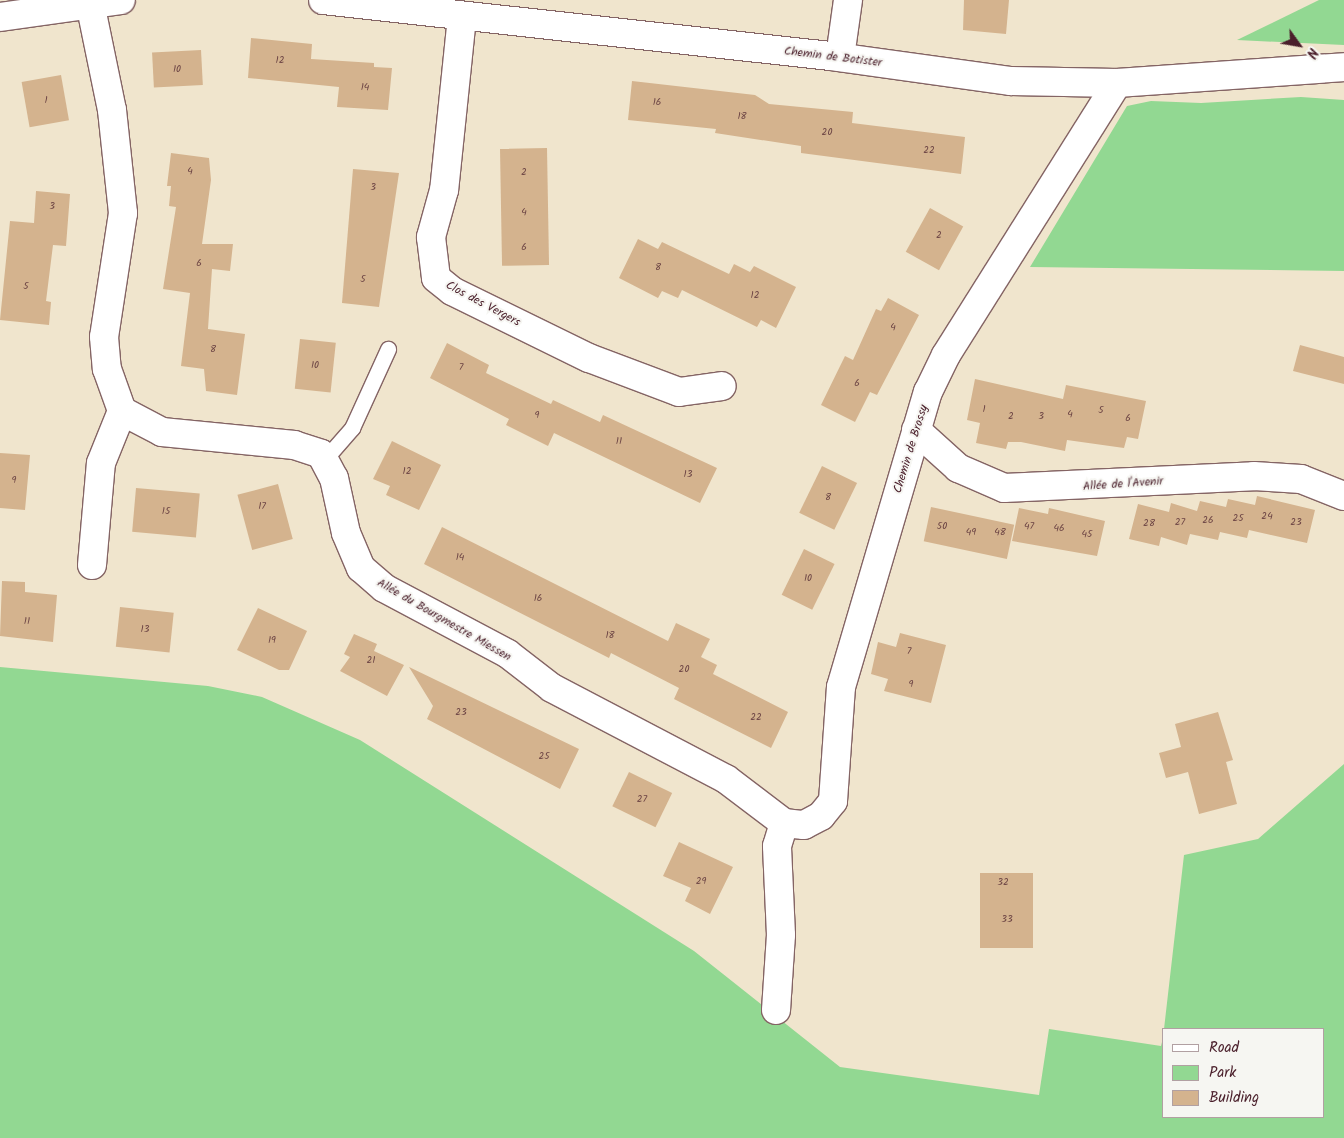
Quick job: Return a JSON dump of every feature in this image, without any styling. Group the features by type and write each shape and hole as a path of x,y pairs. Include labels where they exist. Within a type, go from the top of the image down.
{"street":[{"path":"0,17 121,0"},
{"name":"Chemin de Botister","path":"323,0 462,18 840,57 1011,81 1117,83 1344,67"},
{"path":"840,57 848,0"},
{"path":"90,3 112,110 123,212 104,337 107,369 122,411 102,463 92,565"},
{"name":"Clos des Vergers","path":"462,18 444,190 431,237 436,278 452,291 590,358 679,392 722,386"},
{"name":"Chemin de Brossy","path":"784,823 804,825 821,816 833,801 841,687 916,430 946,355 1117,83"},
{"path":"122,411 162,432 294,445 321,454 324,460"},
{"name":"Allée de l'Avenir","path":"916,430 958,468 1004,488 1254,476 1310,481 1344,496"},
{"name":"Allée du Bourgmestre Miessen","path":"324,460 334,478 346,534 362,568 384,588 508,654 552,688 726,779 784,823"},
{"path":"776,1010 781,936 777,846 784,823"}],"lane":[{"path":"324,460 352,428 388,349"}],"green space":[{"path":"1319,0 1344,0 1344,45 1237,40"},
{"path":"1301,97 1344,100 1344,271 1030,267 1127,106 1151,101 1201,103"},
{"path":"0,667 208,686 262,697 360,740 694,951 840,1067 1039,1095 1049,1029 1161,1046 1162,1042 1162,1118 1324,1118 1324,1028 1164,1028 1184,855 1258,839 1344,764 1344,1138 0,1138"}],"building":[{"path":"964,0 1009,0 1006,34 963,30"},
{"path":"251,38 312,44 311,59 374,63 374,67 392,68 388,110 337,107 339,87 248,78"},
{"path":"201,50 203,85 154,88 152,53"},
{"path":"61,75 69,120 30,127 22,82"},
{"path":"632,81 755,95 769,104 853,112 852,123 965,137 961,174 801,153 801,146 715,133 716,129 628,120"},
{"path":"547,148 549,265 502,266 500,149"},
{"path":"171,153 209,158 211,180 202,244 233,244 230,271 212,269 208,329 245,334 237,395 206,391 204,369 181,366 190,293 163,289 176,207 169,206 171,186 167,186"},
{"path":"353,169 399,173 379,307 342,303"},
{"path":"36,191 70,194 66,246 53,245 46,301 51,302 49,325 0,320 10,221 34,223"},
{"path":"930,208 963,226 939,270 906,252"},
{"path":"638,239 658,249 662,242 729,274 734,264 750,272 754,266 796,287 776,328 761,320 757,327 682,290 678,298 662,291 658,298 619,278"},
{"path":"888,298 919,315 877,395 870,392 855,422 821,405 845,356 853,360 876,309 881,311"},
{"path":"300,339 336,343 331,392 295,389"},
{"path":"447,343 489,365 486,373 551,404 553,400 600,422 603,415 717,468 700,503 554,433 548,446 506,425 509,419 430,378"},
{"path":"1300,345 1344,357 1344,384 1293,371"},
{"path":"975,379 1063,399 1066,385 1146,401 1138,439 1127,437 1124,448 1067,440 1065,451 1021,442 1008,442 1006,449 976,443 980,423 967,420"},
{"path":"392,441 441,465 419,510 386,495 390,486 373,479"},
{"path":"0,453 30,455 25,510 0,508"},
{"path":"822,466 857,483 834,530 799,513"},
{"path":"278,484 293,539 252,550 237,495"},
{"path":"136,488 200,494 196,537 132,532"},
{"path":"1257,496 1315,510 1307,543 1249,530 1247,538 1220,532 1218,540 1190,534 1187,545 1161,537 1159,546 1129,539 1138,504 1169,512 1171,503 1197,511 1200,501 1226,507 1228,499 1255,505"},
{"path":"931,507 1014,525 1007,559 924,541"},
{"path":"1019,508 1048,514 1049,508 1105,521 1097,556 1012,541"},
{"path":"442,527 668,641 676,623 710,639 701,657 717,665 713,674 788,712 771,748 674,699 679,688 611,653 609,658 424,564"},
{"path":"804,549 835,564 812,610 782,595"},
{"path":"2,581 25,582 25,592 57,595 53,642 0,636"},
{"path":"120,607 174,613 170,652 116,647"},
{"path":"258,608 307,631 289,670 279,670 237,650"},
{"path":"900,633 946,645 931,703 884,691 888,679 871,674 878,642 896,647"},
{"path":"354,634 377,644 374,651 404,665 387,696 340,671 350,657 344,654"},
{"path":"409,667 579,749 560,789 427,719 433,706"},
{"path":"1218,712 1233,760 1226,762 1237,804 1199,814 1188,772 1166,778 1159,753 1181,747 1175,724"},
{"path":"629,772 672,793 655,827 612,806"},
{"path":"679,842 733,867 710,914 685,901 691,888 663,876"},
{"path":"980,873 1033,873 1033,948 980,948"}]}
